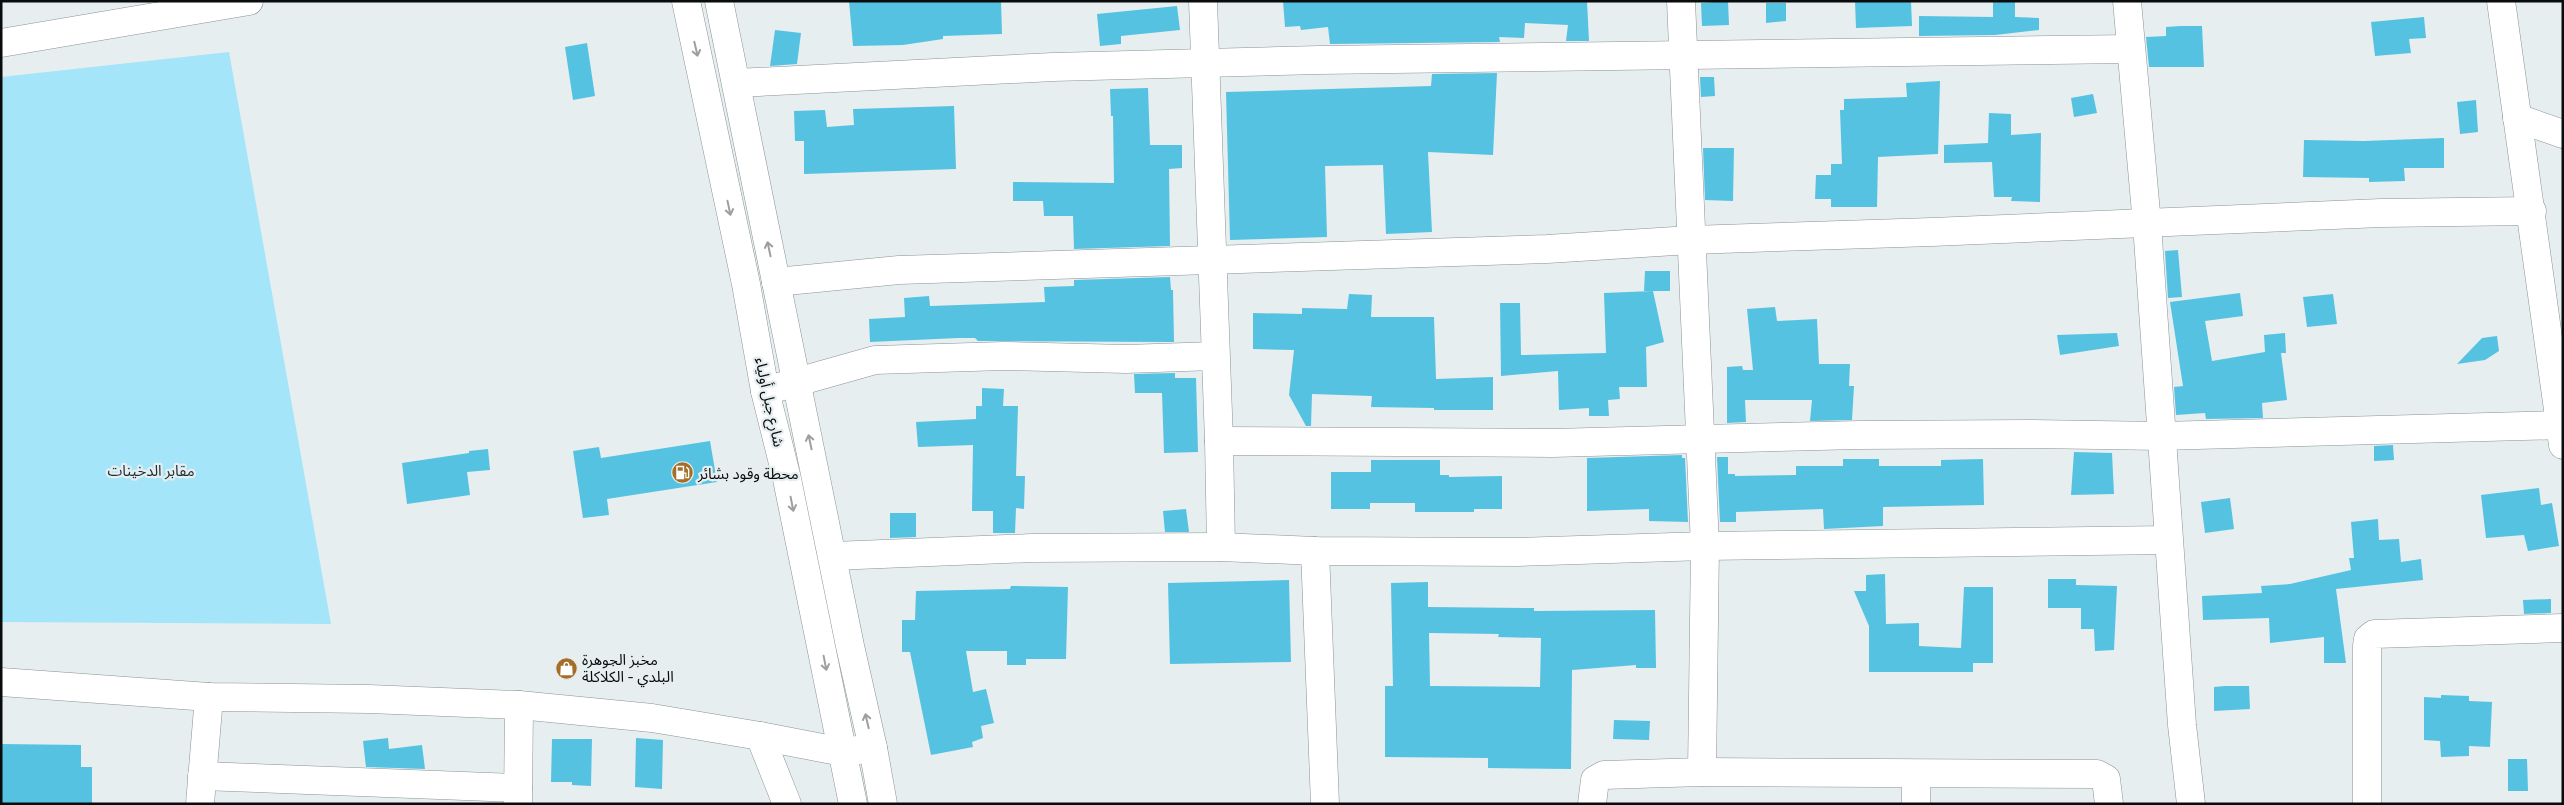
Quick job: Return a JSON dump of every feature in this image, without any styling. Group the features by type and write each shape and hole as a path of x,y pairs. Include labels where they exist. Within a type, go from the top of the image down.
{"street":[{"path":"1,43 249,1"},
{"name":"شارع جبل أولياء","path":"686,1 746,284 765,391 787,479 853,804"},
{"name":"شارع جبل أولياء","path":"719,1 883,804"},
{"path":"1203,1 1219,441 1220,547"},
{"path":"1681,1 1690,240 1705,546 1702,772"},
{"path":"2127,1 2147,224 2160,436 2182,725 2191,804"},
{"path":"1219,441 1552,443 2017,434 2160,436 2562,432 2501,1"},
{"path":"736,83 1034,68 1204,65 1319,60 2130,48"},
{"path":"2517,118 2563,134"},
{"path":"776,282 898,270 1547,249 1690,240 2147,224 2382,213 2532,211"},
{"path":"765,391 876,360 1004,356 1126,359 1216,356"},
{"path":"833,556 1032,548 1220,547 1315,551 1516,552 1705,546 2168,540"},
{"path":"1315,551 1325,804"},
{"path":"2367,804 2368,639 2374,634 2563,628"},
{"path":"1,682 209,697 369,698 520,705 652,718 843,752 873,748"},
{"path":"200,804 209,697"},
{"path":"202,776 518,796 520,705"},
{"path":"760,736 786,804"},
{"path":"1592,804 1595,780 1604,775 1702,772 2097,774 2106,779 2109,804"},
{"path":"1916,774 1916,804"}],"green space":[{"name":"مقابر الدخينات","path":"229,52 331,624 1,622 1,77"}],"building":[{"path":"849,1 1001,1 1002,34 943,36 943,39 903,45 853,46"},
{"path":"1283,1 1587,1 1589,41 1566,41 1568,25 1525,23 1524,38 1499,37 1500,42 1330,44 1328,27 1301,30 1300,26 1285,27"},
{"path":"1728,1 1729,25 1702,26 1701,3"},
{"path":"1855,1 1911,1 1912,26 1856,28"},
{"path":"1993,1 2015,1 2015,17 2039,18 2039,30 1995,35 1919,36 1919,16 1993,17"},
{"path":"1766,3 1786,3 1786,21 1766,23"},
{"path":"1177,6 1180,30 1121,36 1121,44 1100,46 1097,14"},
{"path":"2424,17 2426,38 2409,39 2411,53 2375,56 2371,22"},
{"path":"2202,26 2204,67 2149,67 2146,37 2166,36 2166,27"},
{"path":"775,30 801,33 797,64 770,66"},
{"path":"587,43 595,96 573,100 565,47"},
{"path":"1497,73 1493,155 1428,152 1432,232 1386,234 1383,165 1325,166 1327,237 1230,240 1226,92 1431,86 1432,74"},
{"path":"1700,77 1714,77 1715,96 1701,97"},
{"path":"1940,81 1938,154 1878,157 1877,207 1831,207 1831,199 1815,199 1816,175 1831,175 1831,164 1842,164 1840,110 1844,110 1844,99 1907,97 1906,83"},
{"path":"1148,88 1150,145 1182,145 1182,168 1169,169 1170,246 1074,249 1073,216 1044,216 1043,201 1013,201 1013,182 1114,183 1113,116 1111,116 1110,89"},
{"path":"2093,94 2097,113 2074,117 2071,98"},
{"path":"2476,100 2478,132 2460,134 2457,102"},
{"path":"954,106 956,169 804,174 804,141 795,141 794,111 825,110 827,127 854,125 853,109"},
{"path":"1989,113 2011,114 2011,135 2041,133 2040,202 2011,201 2012,197 1994,197 1992,162 1944,163 1944,145 1988,143"},
{"path":"2444,138 2444,168 2404,168 2405,181 2369,182 2369,178 2303,177 2304,140 2364,141"},
{"path":"1703,148 1734,148 1733,201 1705,200"},
{"path":"2178,250 2182,297 2168,298 2165,251"},
{"path":"1645,271 1670,271 1670,291 1644,291"},
{"path":"1170,277 1171,290 1173,290 1174,342 978,341 975,338 958,338 870,342 869,319 905,317 904,298 929,296 930,306 1045,302 1044,287 1074,286 1074,280"},
{"path":"1653,291 1664,342 1646,347 1647,387 1619,387 1620,399 1608,400 1609,416 1589,416 1589,408 1559,410 1558,371 1501,376 1500,303 1520,303 1521,355 1606,353 1604,293"},
{"path":"2240,293 2243,316 2205,321 2212,361 2265,352 2264,335 2285,333 2286,353 2281,353 2287,400 2262,403 2263,418 2206,419 2205,413 2176,415 2174,387 2183,386 2170,302"},
{"path":"1349,294 1372,295 1371,317 1434,317 1436,379 1493,377 1493,410 1371,407 1372,396 1312,394 1311,426 1306,426 1289,395 1294,350 1253,349 1253,313 1302,314 1302,308 1347,309"},
{"path":"2333,294 2337,324 2307,327 2303,297"},
{"path":"1775,307 1777,321 1817,319 1819,364 1850,364 1849,386 1854,386 1852,420 1810,421 1812,400 1745,400 1746,422 1727,423 1727,367 1742,366 1743,370 1753,370 1747,309"},
{"path":"2117,333 2119,346 2060,355 2057,335"},
{"path":"2497,336 2499,351 2485,360 2457,364 2482,338"},
{"path":"1175,373 1175,378 1196,378 1198,452 1164,453 1162,393 1135,393 1134,374"},
{"path":"982,388 1004,389 1003,406 1018,406 1016,476 1025,476 1024,509 1016,508 1015,533 993,533 993,511 972,511 973,445 918,447 916,422 976,419 976,406 982,406"},
{"path":"710,441 717,482 607,499 609,515 583,518 573,451 599,447 601,458"},
{"path":"2393,445 2394,460 2374,461 2374,446"},
{"path":"488,449 490,470 467,472 470,495 407,504 402,463"},
{"path":"2074,452 2112,453 2114,494 2071,495"},
{"path":"1682,455 1682,458 1685,458 1688,522 1649,521 1649,509 1587,511 1587,458"},
{"path":"1717,457 1728,457 1728,474 1735,474 1735,476 1796,475 1796,466 1843,466 1843,459 1879,459 1879,466 1941,466 1941,460 1983,459 1984,505 1883,507 1883,526 1824,529 1823,509 1736,512 1736,522 1720,522"},
{"path":"1371,460 1440,460 1440,475 1449,475 1449,477 1502,476 1502,509 1474,509 1474,512 1415,512 1415,503 1370,503 1370,509 1331,509 1331,472 1371,472"},
{"path":"2539,488 2541,505 2552,503 2559,546 2528,551 2524,535 2486,538 2481,495"},
{"path":"2230,498 2234,529 2205,533 2201,502"},
{"path":"1186,509 1189,532 1165,532 1163,511"},
{"path":"890,513 916,513 916,537 890,538"},
{"path":"2378,519 2379,540 2399,539 2401,562 2421,559 2423,580 2336,589 2346,663 2324,663 2324,637 2270,643 2269,618 2203,620 2202,596 2262,593 2261,586 2290,584 2351,570 2349,558 2354,558 2351,522"},
{"path":"1885,574 1886,624 1919,623 1919,646 1961,648 1964,587 1993,587 1993,663 1973,663 1973,672 1869,672 1869,626 1854,591 1866,591 1866,575"},
{"path":"2048,579 2076,579 2076,585 2117,586 2114,650 2095,651 2094,629 2081,629 2081,608 2048,608"},
{"path":"1289,580 1291,662 1170,664 1168,583"},
{"path":"1428,582 1428,607 1534,608 1534,611 1655,610 1656,668 1636,668 1636,665 1572,670 1571,769 1488,768 1488,758 1385,757 1385,686 1393,686 1391,583","holes":["1429,633 1499,634 1498,637 1541,638 1540,687 1430,686"]},
{"path":"1011,586 1068,587 1066,659 1026,659 1026,665 1007,665 1007,651 966,651 973,692 986,689 994,723 981,726 983,738 972,742 973,747 931,755 910,652 902,652 902,620 915,620 916,591 1010,589"},
{"path":"2551,599 2551,613 2524,614 2523,600"},
{"path":"2249,686 2250,709 2214,711 2214,687"},
{"path":"2441,695 2469,696 2469,701 2492,702 2490,747 2469,746 2469,756 2441,757 2440,741 2424,740 2424,697 2441,698"},
{"path":"1614,720 1650,721 1649,740 1613,739"},
{"path":"388,738 389,749 422,745 425,769 366,767 363,741"},
{"path":"636,738 663,740 662,789 635,787"},
{"path":"552,739 592,739 591,786 572,785 572,782 551,782"},
{"path":"1,744 81,745 81,767 92,767 92,804 1,804"},
{"path":"2508,759 2527,759 2528,791 2508,791"}],"place":[{"name":"محطة وقود بشائر","path":"682,473"},
{"name":"مخبز الجوهرة البلدي - الكلاكلة","path":"566,668"}]}
